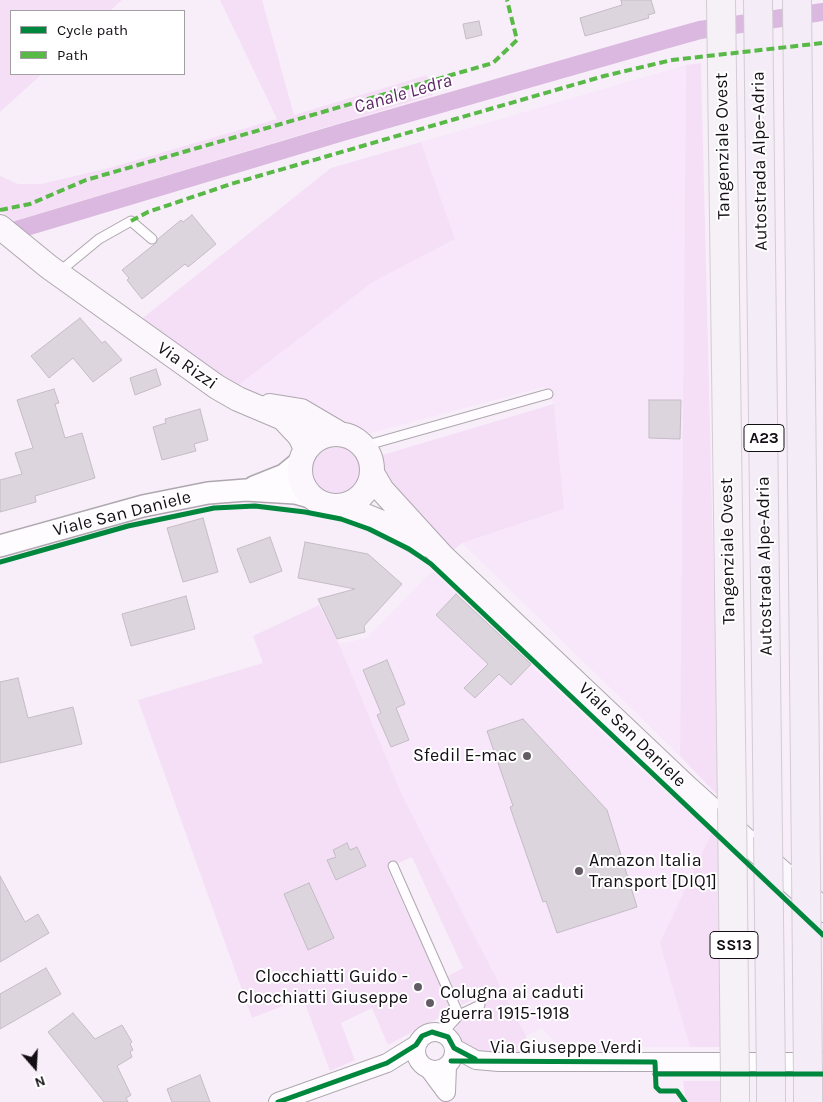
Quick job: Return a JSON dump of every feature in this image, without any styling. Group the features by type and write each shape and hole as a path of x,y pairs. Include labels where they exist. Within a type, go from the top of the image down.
{"highway":[{"name":"A23","path":"797,2 806,867 813,1081"},
{"name":"Autostrada Alpe-Adria","path":"758,4 771,1090"},
{"name":"Tangenziale Ovest","path":"722,7 735,1092"}],"main road":[{"name":"Via Rizzi","path":"0,227 27,251 217,387 270,411 291,424 304,455"},
{"name":"Via Rizzi","path":"250,403 301,411 340,434"},
{"path":"340,434 351,437 364,446"},
{"name":"Viale San Daniele","path":"304,455 319,438 340,434"},
{"name":"Viale San Daniele","path":"364,446 371,460 372,473 382,490 443,557 686,787 823,910"},
{"path":"304,455 301,478 313,498"},
{"path":"341,506 352,502 364,493 372,473"},
{"name":"Viale San Daniele","path":"313,498 325,504 341,506 390,526 443,557"}],"street":[{"name":"Viale San Daniele","path":"246,490 284,475 304,455"},
{"name":"Viale San Daniele","path":"0,546 143,506 208,494 246,490 295,493 313,498"},
{"path":"278,1102 386,1063 422,1059 442,1069 451,1061 454,1048 452,1042 442,1034 427,1034 422,1059 448,1097"},
{"name":"Via Giuseppe Verdi","path":"454,1048 476,1060 813,1081"},
{"path":"447,1066 448,1097"}],"lane":[{"path":"53,270 99,239 132,221 152,239"},
{"path":"364,446 548,394"},
{"path":"393,866 459,1015"},
{"path":"442,1034 459,1015 480,1005"}],"shaded area":[{"path":"0,0 122,0 111,10 10,10 10,75 41,75 0,112"},
{"path":"220,0 262,0 294,115 427,75 433,95 14,221 0,210 0,176 18,184 41,184 109,168 277,119"},
{"path":"701,63 719,797 680,756 686,65"},
{"path":"686,65 680,756 462,543 564,509 554,404 544,387 370,433 304,403 235,388 373,282 455,239 421,142"},
{"path":"421,142 455,239 373,282 235,388 139,321 331,168"},
{"path":"554,404 564,509 462,543 450,553 393,488 379,456"},
{"path":"331,445 341,445 353,452 360,464 360,474 353,486 341,493 331,493 323,489 316,482 312,474 312,464 316,456 323,449"},
{"path":"432,571 641,770 712,832 661,943 690,1047 559,1047 542,1028 526,1036 402,795 339,644 367,638"},
{"path":"319,605 339,644 402,795 526,1036 527,1056 478,1053 456,1039 454,1032 458,1023 485,1007 481,995 462,1005 448,976 463,968 412,857 387,868 452,1011 388,1045 372,1008 341,1023 355,1060 330,1071 303,998 252,1018 138,700 263,663 253,636"},
{"path":"712,832 721,840 722,1047 690,1047 660,943"},
{"path":"683,1081 723,1081 724,1102 686,1102"}],"building":[{"path":"621,0 651,0 655,13 648,15 649,18 585,36 580,18 622,5"},
{"path":"479,21 482,35 466,39 463,24"},
{"path":"192,215 216,244 188,267 185,264 142,299 127,280 129,278 122,270 181,220 183,222"},
{"path":"80,318 102,343 105,341 122,360 93,382 73,358 49,378 31,356"},
{"path":"156,369 161,385 135,395 130,378"},
{"path":"54,389 59,403 55,404 65,438 82,433 95,478 35,496 36,502 0,512 0,480 22,474 15,453 33,448 17,400"},
{"path":"649,400 681,400 680,439 649,438"},
{"path":"200,409 208,440 194,444 196,451 162,460 153,427 166,423 165,419"},
{"path":"203,518 218,572 183,582 167,528"},
{"path":"270,537 282,571 250,583 237,549"},
{"path":"305,542 368,554 402,584 364,626 365,632 337,639 318,599 355,589 298,578"},
{"path":"456,594 531,664 511,685 499,674 475,698 464,688 488,664 436,615"},
{"path":"186,596 195,629 131,646 122,614"},
{"path":"387,660 405,704 396,708 409,740 391,747 377,715 381,713 363,670"},
{"path":"18,678 28,718 73,707 82,744 0,763 0,682"},
{"name":"Amazon Italia Transport [DIQ1]","path":"523,719 607,810 637,907 557,933 546,901 543,902 510,807 513,806 487,731"},
{"path":"347,843 350,850 357,847 366,866 336,880 327,860 336,857 333,850"},
{"path":"0,876 25,922 38,914 49,933 0,962"},
{"path":"309,883 334,938 308,950 284,894"},
{"path":"46,968 61,994 0,1029 0,994"},
{"path":"73,1013 95,1039 122,1025 132,1042 130,1044 133,1050 130,1052 132,1057 117,1066 131,1095 126,1098 128,1102 104,1102 48,1032"},
{"path":"200,1075 210,1102 172,1102 167,1089"}],"waterway":[{"name":"Canale Ledra","path":"0,235 343,132 700,30 823,12"}],"marked path":[{"path":"0,210 30,204 86,180 493,63 517,40 507,0"},
{"path":"131,221 148,212 231,184 604,76 672,60 823,43"}],"cycle path":[{"path":"0,562 128,526 214,508 255,506 305,512 341,519 369,529 409,549 431,564 823,935"},
{"path":"278,1102 387,1063 416,1045 422,1036 432,1032 448,1037 454,1048 475,1059"},
{"path":"451,1061 655,1062 656,1087 660,1091 677,1091 685,1102"},
{"path":"655,1074 823,1074"}],"place":[{"name":"Sfedil E-mac","path":"527,756"},
{"name":"Amazon Italia Transport [DIQ1]","path":"579,871"},
{"name":"Clocchiatti Guido - Clocchiatti Giuseppe","path":"418,987"},
{"name":"Colugna ai caduti guerra 1915-1918","path":"430,1003"}]}
